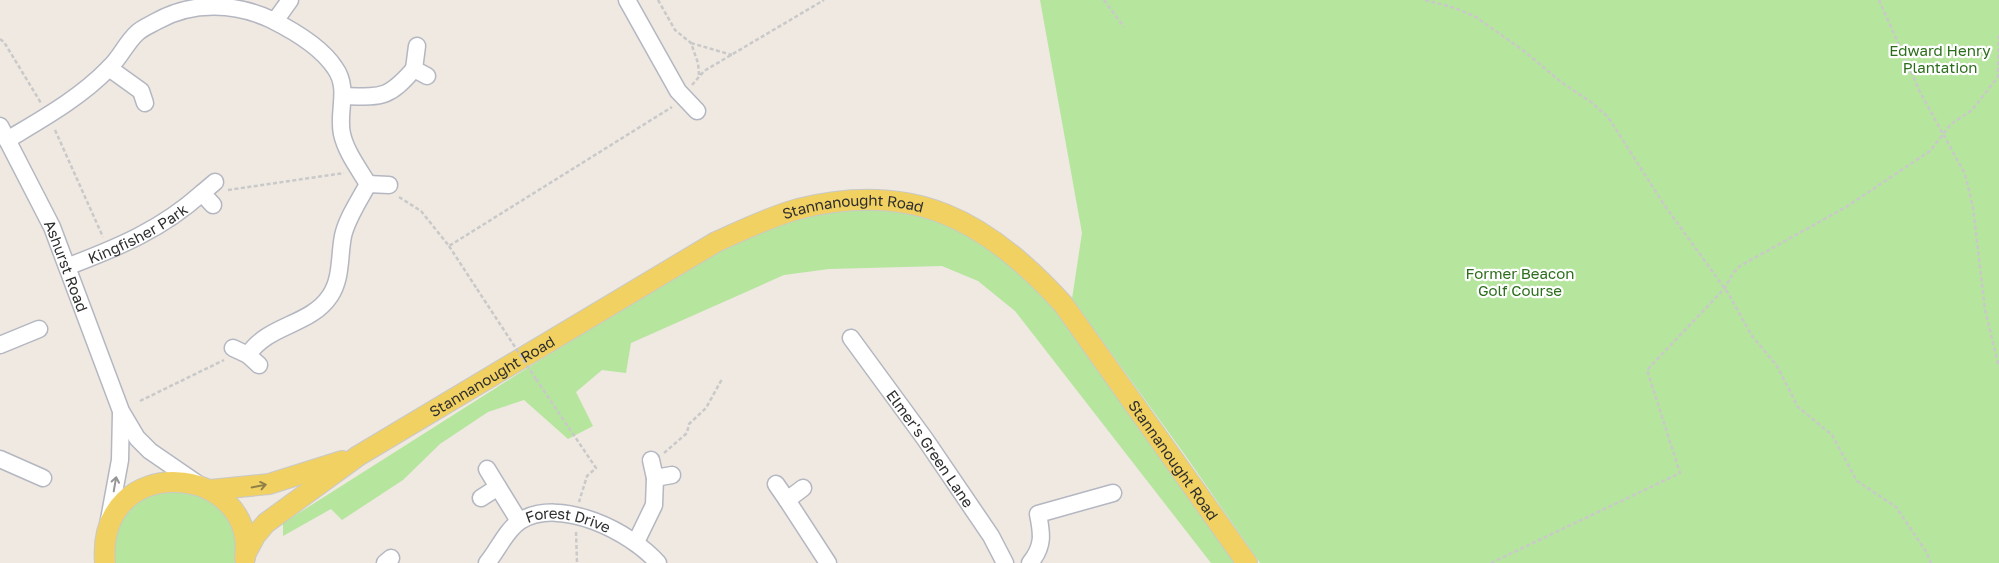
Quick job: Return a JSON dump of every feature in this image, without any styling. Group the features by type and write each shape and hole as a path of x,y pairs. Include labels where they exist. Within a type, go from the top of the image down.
{"main road":[{"name":"Stannanought Road","path":"245,558 255,536 266,523 358,456 716,242 760,222 805,208 837,201 870,199 906,202 939,212 973,226 1006,248 1034,272 1063,304 1247,563"},
{"name":"Stannanought Road","path":"94,563 105,547 114,514 127,499 142,488 161,482 180,481 205,488 269,484 358,456"},
{"path":"205,488 225,502 237,517 244,534 245,558"}],"street":[{"path":"275,22 290,0"},
{"path":"627,0 678,91 691,105"},
{"path":"4,133 48,116 110,68 138,32 173,12 206,6 252,11 300,36 327,58 340,76 343,96 340,120 342,136 364,178 389,185"},
{"path":"343,96 382,96 421,72 417,46"},
{"path":"110,68 141,91 145,104"},
{"name":"Ashurst Road","path":"4,133 52,227 69,266 121,411 137,438 150,451 205,488"},
{"path":"245,355 267,334 308,316 330,297 339,275 346,226 364,178"},
{"name":"Kingfisher Park","path":"69,266 143,235 180,213 209,187 213,205"},
{"path":"0,345 39,328"},
{"name":"Elmer's Green Lane","path":"851,338 953,480 991,536 1005,563"},
{"name":"Ashurst Road","path":"105,547 120,460 121,411"},
{"path":"0,459 43,478"},
{"path":"636,542 654,505 655,478 652,460"},
{"path":"487,469 519,521"},
{"path":"655,478 672,475"},
{"path":"776,484 824,562"},
{"path":"480,498 498,487"},
{"path":"786,500 803,488"},
{"path":"1030,563 1038,553 1043,540 1038,514 1113,493"},
{"name":"Forest Drive","path":"487,563 507,533 519,521 534,514 550,512 576,516 609,528 636,542 658,563"}],"path":[{"path":"658,0 675,30 691,44 732,55"},
{"path":"699,75 824,0"},
{"path":"1104,0 1124,26"},
{"path":"1425,0 1470,13 1524,51 1561,82 1603,112 1665,206 1732,298 1752,336 1777,366 1798,406 1832,434 1857,481 1896,507 1927,553 1931,563"},
{"path":"1879,0 1905,54 1920,92 1965,174 1971,199 1985,310 1999,367"},
{"path":"1491,563 1680,473 1647,370 1725,288 1733,273 1740,266 1846,208 1930,151 1951,124 1972,110 1998,77 1999,33"},
{"path":"0,40 4,42 48,116 109,250"},
{"path":"449,246 691,105 699,75 698,63 691,44"},
{"path":"209,187 227,190 364,178"},
{"path":"389,185 393,193 421,211 449,246 596,468 587,476 576,516 577,563"},
{"path":"140,401 245,355"},
{"path":"652,460 659,458 687,433 690,424 706,408 722,379"}],"green space":[{"name":"Former Beacon Golf Course","path":"1040,0 1999,0 1999,563 1260,563 1185,455 1072,299 1082,233"},
{"path":"840,207 884,207 967,226 1041,285 1242,563 1211,563 1015,311 978,281 942,266 829,269 784,275 631,343 626,373 602,370 576,392 593,426 568,439 524,400 488,412 440,444 403,480 342,520 331,509 283,536 283,523 611,315 732,243 792,218"},
{"path":"170,488 215,501 234,526 237,563 114,563 114,545 118,527 127,511 144,496"}],"park label":[{"name":"Edward Henry Plantation","path":"1940,58"}]}
